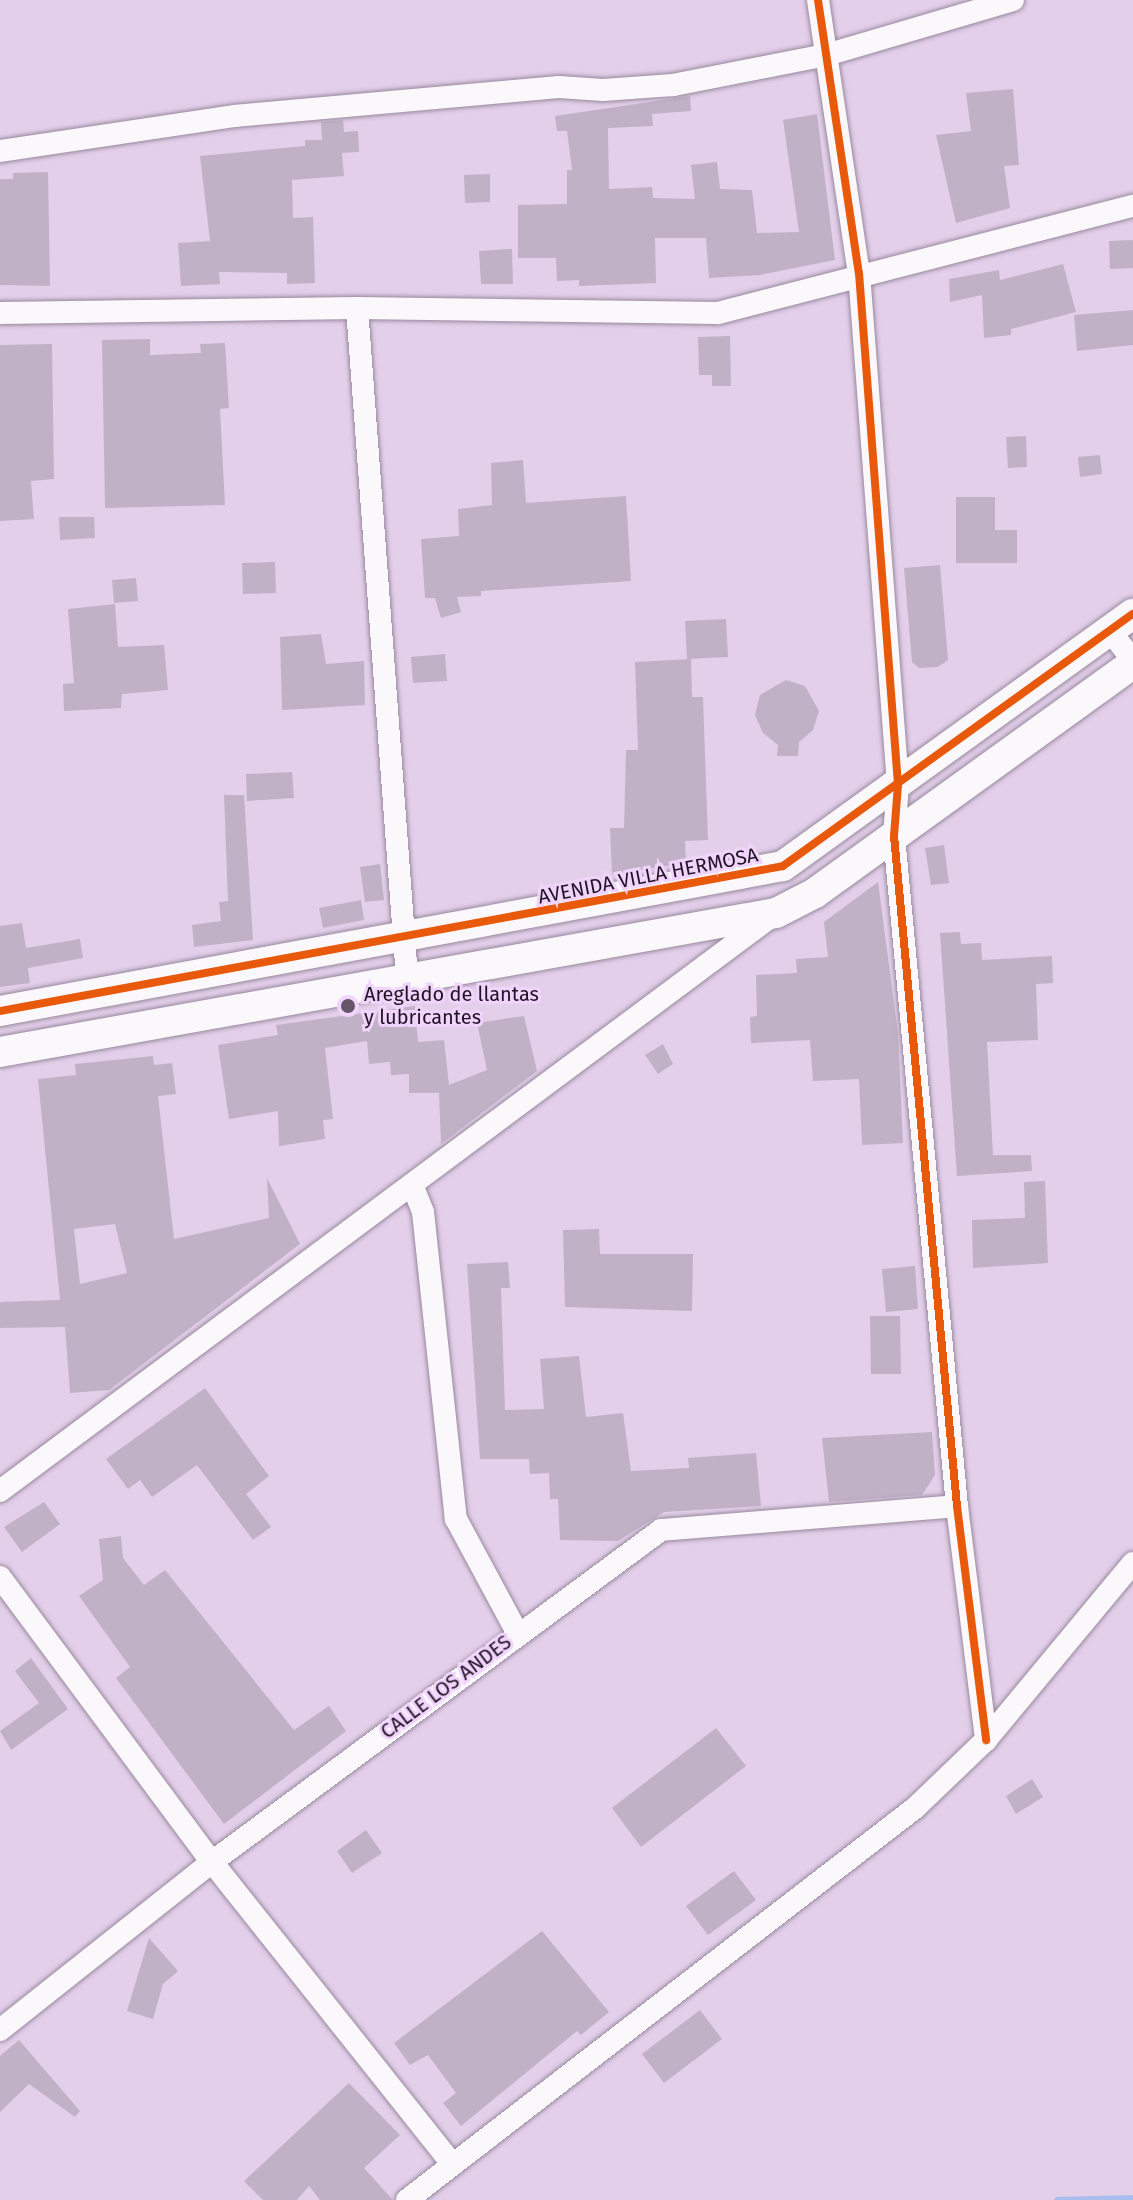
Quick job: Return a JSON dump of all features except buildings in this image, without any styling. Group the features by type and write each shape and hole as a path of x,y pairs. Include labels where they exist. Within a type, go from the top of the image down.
{"street":[{"path":"818,0 859,273 898,785 894,836 957,1506 986,1740"},
{"path":"0,151 234,116 559,87 603,90 673,85 826,55 1013,0"},
{"path":"0,313 357,308 718,313 859,273 1133,206"},
{"path":"357,308 408,937 407,978"},
{"path":"0,1491 413,1187 776,913 815,893 1133,662 1122,623"},
{"name":"AVENIDA VILLA HERMOSA","path":"0,1011 783,866 1122,623"},
{"path":"0,1052 776,913"},
{"path":"413,1187 423,1212 456,1519 518,1634"},
{"name":"CALLE LOS ANDES","path":"0,2030 212,1862 661,1530 957,1506"},
{"path":"407,2200 451,2163 915,1808 986,1740 1133,1563"},
{"path":"0,1577 212,1862 451,2163"}],"waterway":[{"path":"1057,2200 1133,2198"}],"cycle path":[{"path":"818,0 859,273 898,785 894,836 957,1506 986,1740"},
{"path":"0,1011 783,866 1133,614"}],"place":[{"name":"Areglado de llantas y lubricantes","path":"348,1006"}]}
